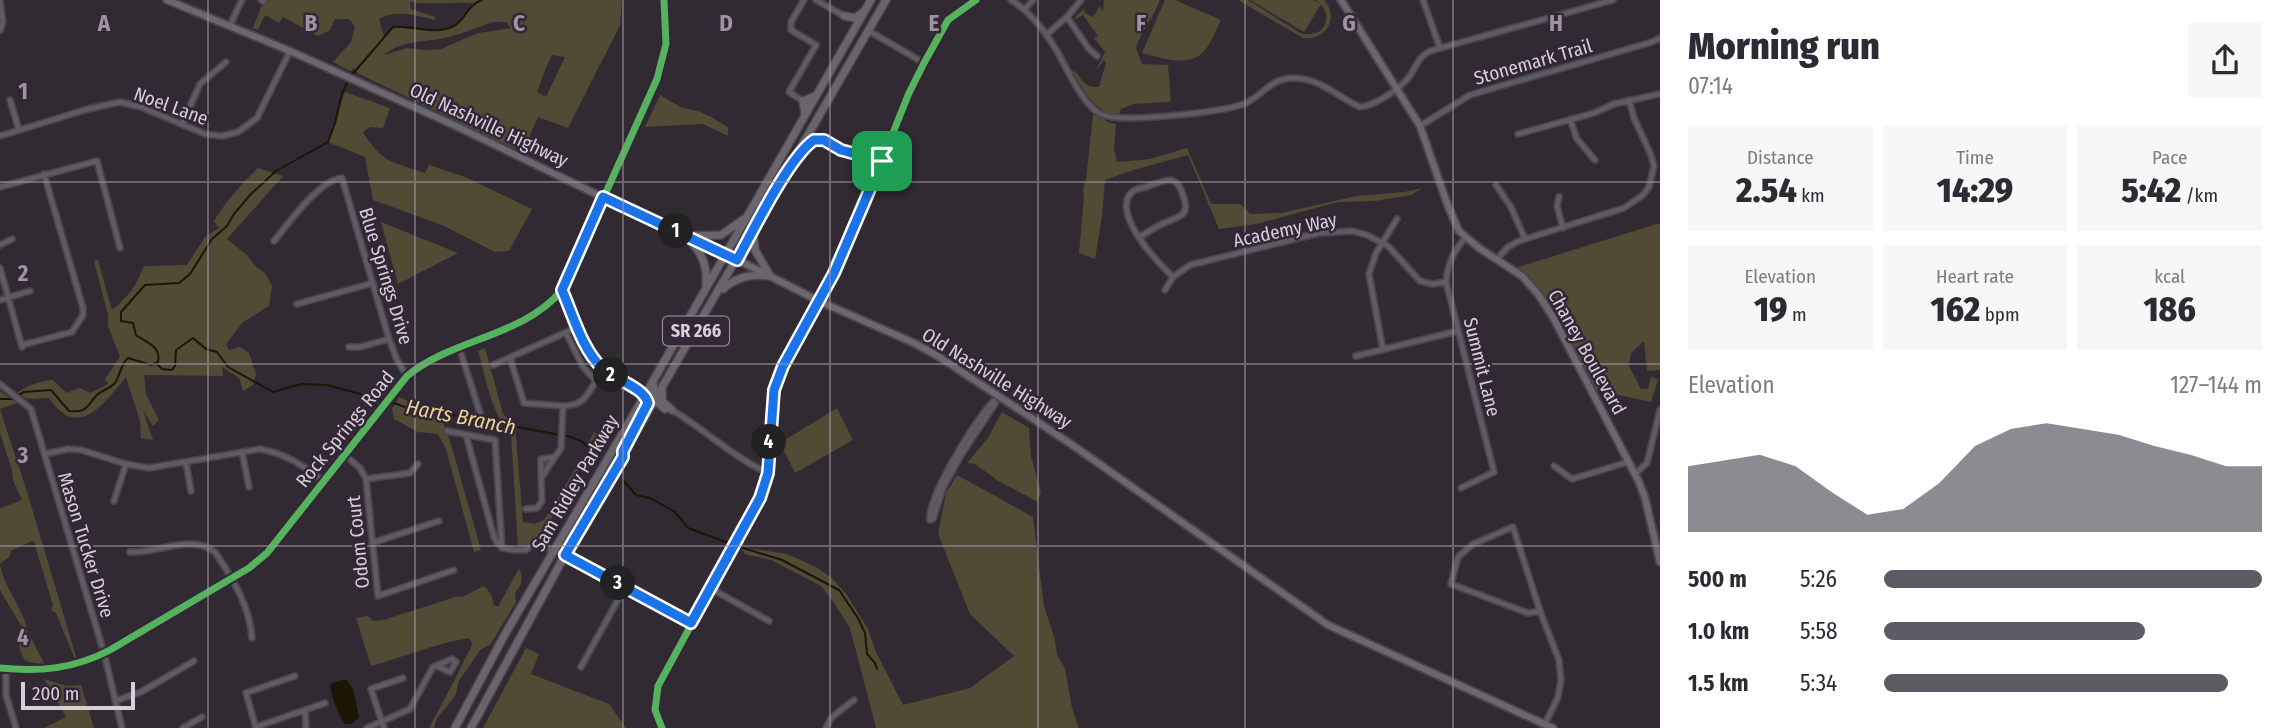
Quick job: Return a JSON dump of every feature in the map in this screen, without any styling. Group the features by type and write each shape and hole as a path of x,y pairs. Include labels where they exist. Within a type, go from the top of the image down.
{"main road":[{"name":"Sam Ridley Parkway","path":"455,728 504,636 872,0"},
{"name":"Sam Ridley Parkway","path":"471,728 565,555 886,0"},
{"path":"844,16 855,18 865,10"},
{"path":"844,16 850,27 850,37"},
{"path":"804,118 806,109 803,101 818,93"},
{"path":"816,123 816,133 824,140"},
{"path":"794,160 814,140 824,140"},
{"path":"687,236 721,235 747,216"},
{"path":"753,231 755,250 771,276"},
{"path":"687,236 701,252 705,263 705,290"},
{"path":"719,292 740,277 754,274 771,276"},
{"path":"669,410 655,402 651,396 652,389 676,345 675,342"},
{"path":"623,457 623,451 647,407 648,400 641,391 634,388"},
{"path":"634,388 639,393 640,404"},
{"path":"662,390 662,401 669,410"},
{"path":"623,457 631,449 653,412 659,408 669,410"}],"street":[{"path":"0,0 3,22 3,28 0,30"},
{"name":"Old Nashville Highway","path":"167,0 347,76 914,343 1088,456 1328,625 1553,728"},
{"path":"230,25 242,0"},
{"name":"Rock Springs Road","path":"3,669 55,669 104,653 249,568 267,553 407,376 425,362 530,316 553,300 562,290 660,70 666,44 664,0"},
{"path":"803,101 789,92 816,46 791,30 791,22 804,0"},
{"path":"816,0 844,16"},
{"path":"662,728 655,710 658,686 760,498 768,473 774,390 783,366 820,301 856,225 923,63 948,20 976,0"},
{"path":"1012,0 1019,2 1046,36 1080,91 1096,111 1105,116 1119,118 1184,115 1240,105 1250,101 1273,83 1302,78 1319,84 1360,107 1374,104 1407,80 1415,63 1422,56 1440,48 1613,0"},
{"path":"1025,9 1033,0"},
{"path":"1046,36 1067,18 1081,0"},
{"name":"Chaney Boulevard","path":"1340,0 1420,126 1454,220 1465,238 1522,276 1546,307 1639,482 1660,562"},
{"path":"1423,0 1440,48"},
{"path":"1582,0 1584,8"},
{"path":"1067,18 1089,50 1097,56"},
{"path":"869,31 923,63"},
{"name":"Stonemark Trail","path":"1420,126 1470,94 1660,38"},
{"name":"Noel Lane","path":"0,136 120,102 141,107 205,134 222,136 238,132 257,118 264,108 290,51"},
{"path":"182,124 200,84 226,62"},
{"path":"1518,134 1629,100 1660,94"},
{"path":"10,100 19,130"},
{"path":"1497,259 1508,247 1525,239 1624,208 1643,195 1649,187 1654,166 1629,100"},
{"path":"1570,120 1577,139 1595,160"},
{"path":"824,140 841,150 882,161"},
{"path":"0,187 97,161 120,248"},
{"path":"0,268 22,346 72,332 83,315 83,308 44,174"},
{"name":"Blue Springs Drive","path":"274,241 320,188 331,180 342,178 389,339 407,376"},
{"path":"1139,237 1182,216 1186,211 1180,187 1172,180 1132,191 1128,197 1126,211 1128,218 1139,237 1150,254 1173,277 1165,290"},
{"path":"1496,185 1511,207 1525,239"},
{"path":"1559,197 1557,206 1563,228"},
{"path":"1383,349 1369,274 1371,263 1397,219"},
{"name":"Academy Way","path":"1173,277 1190,265 1329,232 1352,231 1382,242 1420,281 1432,284 1446,282"},
{"name":"Summit Lane","path":"1461,488 1494,472 1446,282 1448,262 1465,238"},
{"path":"0,245 12,239"},
{"path":"297,304 373,283"},
{"path":"562,290 591,355 604,369 634,388"},
{"path":"0,300 30,291"},
{"path":"493,365 578,327"},
{"path":"1356,356 1458,331"},
{"path":"566,333 583,367 596,381"},
{"path":"349,347 360,347 389,339"},
{"path":"459,347 480,413"},
{"path":"510,358 524,402 562,406 584,401 604,369"},
{"name":"Mason Tucker Drive","path":"0,384 31,409 104,653 122,728"},
{"path":"929,520 938,487 958,452 994,401"},
{"path":"541,478 561,449 562,406"},
{"path":"669,410 768,473"},
{"path":"1635,474 1647,463 1660,410"},
{"path":"447,431 495,440 502,548"},
{"path":"466,435 498,545 526,551 530,546 537,545 565,555 691,623"},
{"path":"45,454 81,450 149,468 260,449 292,458 323,481"},
{"path":"242,452 249,487"},
{"name":"Odom Court","path":"345,455 360,468 366,479 378,596 454,570"},
{"path":"526,509 541,505 541,459 556,457"},
{"path":"186,462 191,491"},
{"path":"1553,466 1572,479 1629,462"},
{"path":"114,501 126,464"},
{"path":"366,479 410,473 418,464"},
{"path":"487,513 500,513"},
{"path":"372,543 439,521"},
{"path":"490,525 500,525"},
{"path":"1540,611 1528,613 1451,584 1458,557 1473,544 1513,527 1559,660 1561,680 1558,697 1545,724"},
{"path":"130,552 140,553 184,545 208,547 215,552 248,614 252,638"},
{"path":"581,667 625,587"},
{"path":"710,588 769,621"},
{"path":"116,701 141,692 194,661"},
{"path":"367,728 382,725 410,709 433,667 437,666"},
{"path":"3,669 6,695 16,728"},
{"path":"295,676 246,693 256,727 325,703"},
{"path":"382,725 370,689 403,678"},
{"path":"826,728 831,718 855,700"},
{"path":"305,710 306,728"},
{"path":"183,728 202,717"}],"shaded area":[{"path":"264,0 622,0 620,25 568,128 538,117 530,135 527,154 359,74 355,68 350,71 333,62 351,42 355,26 349,19 335,19 330,30 318,36 283,17 279,23 265,15 258,30 253,28","holes":["410,2 426,3 473,3 457,24 439,31 393,27 384,36 379,19 392,14 435,20 435,17 411,9","493,22 506,22 511,28 478,33 441,49 407,48 384,55 399,46 449,37","552,55 565,57 546,97 537,92"]},
{"path":"1104,0 1160,0 1136,48 1142,64 1168,65 1169,102 1133,104 1121,109 1118,116 1110,114 1090,99 1072,71 1088,85 1099,87 1106,63 1104,60 1096,70 1105,52 1094,38 1098,36 1083,15 1074,18 1084,9 1085,13 1093,17 1100,6 1103,12"},
{"path":"1165,0 1175,0 1221,20 1207,47 1195,58 1172,60 1142,53"},
{"path":"1238,0 1248,0 1300,33 1316,33 1325,25 1325,12 1316,0 1324,0 1329,7 1330,20 1324,32 1318,36 1303,38"},
{"path":"1250,0 1313,0 1321,4 1304,32"},
{"path":"345,92 390,108 383,128 370,127 363,132 382,156 425,173 429,165 465,177 532,209 509,251 495,252 442,225 373,200 365,157 328,142"},
{"path":"660,95 682,108 700,112 728,127 728,136 703,124 645,127"},
{"path":"1095,114 1116,124 1114,148 1117,162 1150,159 1187,148 1211,204 1241,204 1250,214 1281,213 1357,196 1423,188 1411,195 1375,201 1338,202 1256,224 1219,229 1188,155 1105,180 1095,259 1079,253 1083,189"},
{"path":"258,168 283,176 227,239 265,273 272,286 269,306 243,322 226,344 229,350 240,347 249,353 256,374 253,385 243,391 239,378 222,367 223,376 144,375 146,394 159,420 153,426 143,410 153,440 141,438 140,421 126,377 107,400 82,417 73,418 64,414 49,398 27,399 17,393 34,384 53,380 66,393 80,388 90,393 108,384 105,379 120,357 108,326 108,315 94,261 98,260 112,310 131,290 144,266 187,265 205,237 219,228 214,221 224,207"},
{"path":"381,222 458,253 398,284"},
{"path":"1660,223 1660,370 1647,371 1644,341 1631,353 1629,366 1641,389 1648,389 1651,376 1658,380 1651,402 1595,390 1543,292 1518,267"},
{"path":"485,348 503,414 515,425 523,522 534,524 544,520 583,456 592,452 589,442 594,432 597,433 600,450 596,457 585,459 543,534 532,547 518,548 511,434 504,426 490,395 478,351"},
{"path":"0,391 17,403 0,409"},
{"path":"399,397 419,406 438,409 451,444 481,550 474,552 446,449 438,434 418,432 394,419 392,409"},
{"path":"837,408 853,440 795,473 780,443"},
{"path":"0,409 77,660 56,613 51,610 53,605 34,542 11,551 10,556 0,564 0,508 22,500 13,481 0,433"},
{"path":"1002,412 1029,428 1031,457 1041,491 1038,502 997,480 975,464 967,463 988,438"},
{"path":"957,475 1033,517 1044,606 1057,655 1065,668 1072,708 1079,728 876,728 850,628 834,603 821,586 771,560 745,554 740,547 787,554 816,567 832,578 847,595 868,629 876,652 903,705 970,688 1014,656 970,614 938,534 946,493"},
{"path":"0,564 27,630 45,665 25,661 20,650 18,638 23,629 0,590"},
{"path":"519,568 522,578 515,593 516,602 490,645 481,649 459,681 455,696 437,718 434,728 429,728 472,645 470,638 371,666 356,618 368,616 373,621 383,620 462,597 484,586 491,594 494,605 498,607"},
{"path":"526,648 539,654 531,674 609,704 626,728 483,728"},
{"path":"44,679 67,686 81,685 94,728 44,728 66,717"},
{"path":"347,680 354,691 359,718 352,724 345,724 332,694 330,684"}],"waterway":[{"path":"351,76 393,27 446,29 458,23 473,5 482,0"},
{"path":"0,399 11,399 24,392 51,390 69,411 79,411 115,383 128,358 151,365 158,362 157,352 136,335 133,323 121,321 121,312 145,285 179,283 190,274 212,239 227,226 250,195 276,171 328,142 348,81"},
{"name":"Harts Branch","path":"157,364 162,369 172,370 175,366 176,350 193,338 206,349 217,352 228,367 273,392 301,384 327,385 386,401"},
{"name":"Harts Branch","path":"391,402 419,412 442,413 571,437 583,442 594,453"},
{"name":"Harts Branch","path":"623,480 636,495 650,498 675,512 688,528 726,542"},
{"name":"Harts Branch","path":"740,547 782,560 839,590 858,618 865,633 867,654 877,669"}],"cycle path":[{"path":"0,668 56,668 97,656 249,568 267,553 407,376 445,353 528,318 546,306 562,290 657,79 666,44 664,0"},
{"path":"662,728 655,710 658,686 760,498 768,473 774,389 783,366 834,273 924,63 948,20 976,0"}],"route":[{"path":"814,140 824,140 841,150 882,161 834,273 783,366 774,390 768,473 760,498 691,623 565,555 623,457 623,451 648,403 641,391 619,381 591,355 562,290 603,197 737,260 794,160 814,140"}]}
